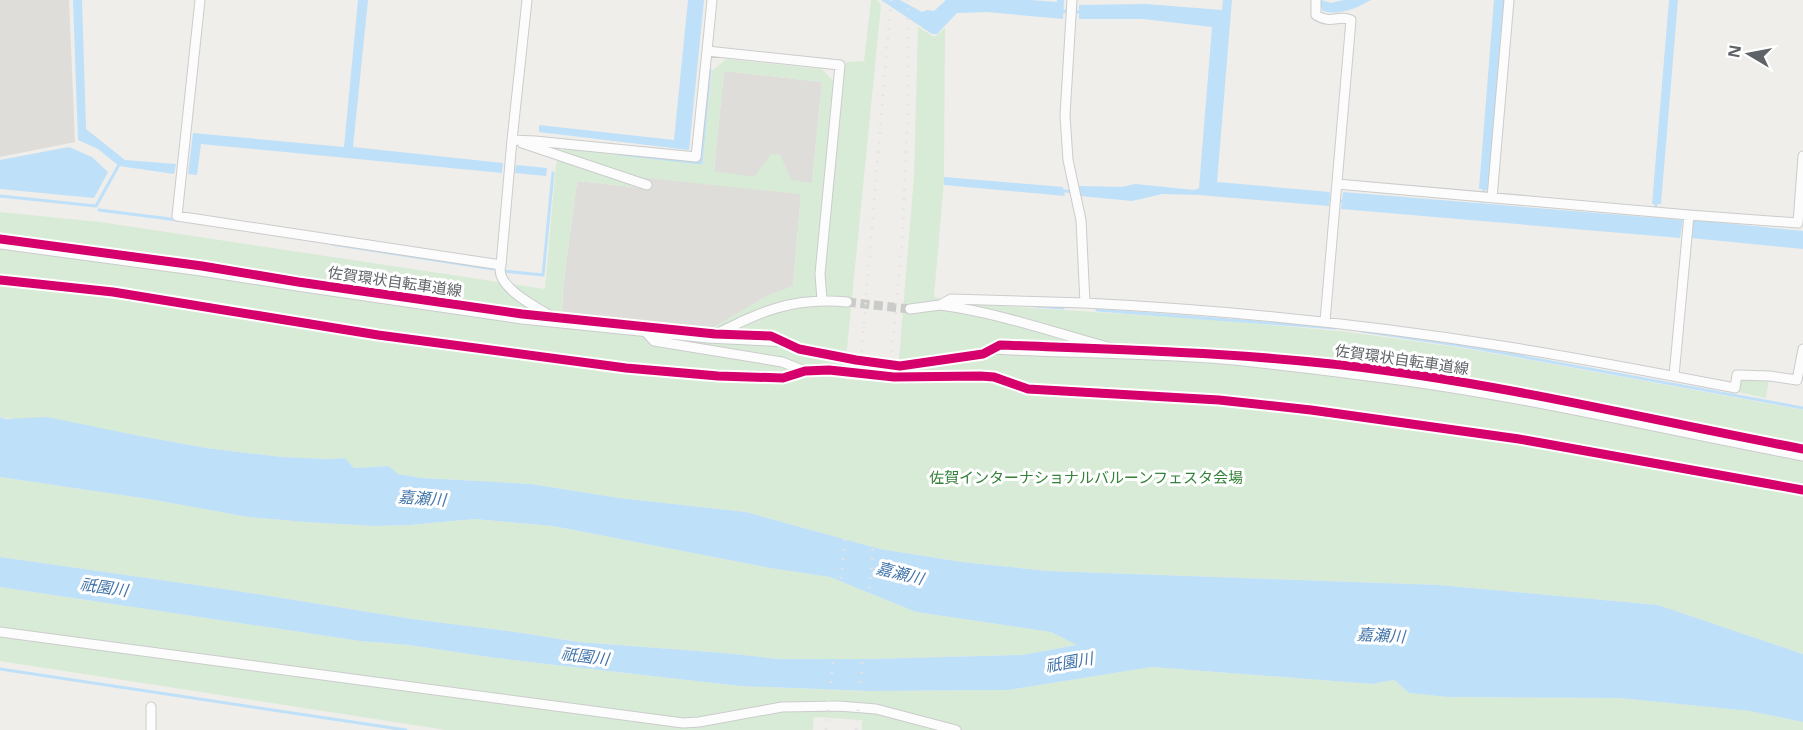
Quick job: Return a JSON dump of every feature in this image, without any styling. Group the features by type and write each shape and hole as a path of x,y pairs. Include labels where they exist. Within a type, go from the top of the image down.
{"street":[{"path":"200,0 177,216 501,265"},
{"path":"527,0 499,271 502,279 512,291 563,323"},
{"path":"512,140 696,157 712,0"},
{"path":"1316,0 1316,15 1328,21 1344,17 1351,20 1325,321"},
{"path":"1486,197 1509,0"},
{"path":"1071,8 1065,115 1068,160 1081,220 1085,303"},
{"path":"707,51 840,65 820,273 822,300"},
{"path":"512,140 647,185"},
{"path":"1337,184 1655,212 1688,224 1798,223 1803,156"},
{"path":"1674,376 1688,224"},
{"path":"0,244 563,323 708,338 787,342 799,349 900,366 983,354 991,349 1222,359 1385,378 1502,396 1803,456"},
{"path":"0,280 113,292 378,335 626,368 772,378 783,378 805,371 829,370 894,377 980,376 994,377 1028,389 1220,400 1311,410 1519,440 1803,490"},
{"path":"940,305 951,298 1085,303 1325,321 1501,345 1735,388 1737,375 1770,376 1800,381 1803,349"},
{"path":"708,338 752,315 793,302 822,300 847,302"},
{"path":"910,309 940,305 972,309 1134,354"},
{"path":"645,332 654,341 782,362 805,371"},
{"path":"0,632 683,723 782,707 839,706 876,709 956,730"},
{"path":"151,706 151,730"}],"shaded area":[{"path":"0,0 69,0 75,142 0,157"},
{"path":"724,71 822,82 812,184 801,194 793,287 767,296 709,330 562,316 563,288 577,181 642,188 646,178 714,171"}],"green space":[{"name":"佐賀インターナショナルバルーンフェスタ会場","path":"871,0 877,0 881,5 844,379 897,383 914,176 918,27 934,37 945,28 944,180 934,297 954,303 1219,320 1348,332 1463,348 1803,410 1803,654 1658,605 1439,585 1048,571 962,562 880,549 746,512 619,498 531,484 422,478 398,474 389,466 354,468 345,458 282,457 206,448 135,435 0,417 0,212 100,222 545,289 556,164 564,149 702,164 712,71 726,59 822,69 835,83 847,62 864,61","holes":["724,71 822,82 812,183 791,180 780,154 771,154 754,177 714,171","646,178 801,194 793,286 767,296 709,330 562,315 563,288 577,181 643,188"]},
{"path":"1741,378 1769,378 1766,398 1738,392"},
{"path":"0,477 155,500 248,517 374,526 475,519 553,526 770,568 830,577 916,612 1051,632 1078,645 1022,655 779,659 578,642 0,557"},
{"path":"0,587 360,641 740,686 867,691 1008,690 1152,667 1372,684 1394,680 1409,693 1448,697 1619,698 1751,711 1803,722 1803,730 862,730 862,720 814,717 813,730 446,730 0,661"}],"water":[{"path":"73,0 82,0 86,129 125,160 176,164 174,174 119,166 98,149 78,140"},
{"path":"358,0 368,0 353,147 503,163 502,173 201,144 197,175 188,174 193,133 344,147"},
{"path":"688,0 704,0 689,150 539,132 539,125 674,140"},
{"path":"881,0 900,0 922,12 934,11 946,0 1057,2 1057,0 1064,0 1063,19 987,12 957,13 937,34 932,34"},
{"path":"1223,0 1232,0 1217,182 1330,192 1329,206 1199,195 1162,194 1132,201 1081,196 1079,186 1121,187 1135,184 1194,190 1199,188 1212,27 1143,19 1079,19 1079,5 1146,4 1222,10"},
{"path":"1321,0 1331,3 1344,0 1371,0 1335,13 1323,11"},
{"path":"1494,0 1505,0 1491,181 1487,190 1479,189"},
{"path":"1669,0 1678,0 1661,204 1652,204"},
{"path":"69,147 92,157 108,172 94,198 0,189 0,160"},
{"path":"516,165 547,168 546,176 515,173"},
{"path":"944,177 1063,187 1065,196 944,185"},
{"path":"1343,192 1683,220 1680,238 1341,209"},
{"path":"1692,221 1803,231 1803,249 1691,238"},
{"path":"0,417 6,419 47,417 206,448 282,457 345,458 354,468 389,466 398,474 422,478 531,484 619,498 746,512 880,549 962,562 1048,571 1439,585 1658,605 1803,654 1803,722 1750,711 1619,698 1448,697 1409,693 1394,680 1372,684 1152,667 1008,690 867,691 740,686 360,641 0,587 0,557 578,642 779,659 1022,655 1077,645 1051,632 916,612 830,577 770,568 553,526 475,519 374,526 248,517 155,500 0,477"}],"waterway":[{"path":"1063,11 1079,12"},
{"path":"620,154 701,163 710,70"},
{"path":"0,196 96,206 120,163"},
{"path":"503,271 543,275 553,173"},
{"path":"1482,202 1484,190"},
{"path":"1064,191 1080,192"},
{"path":"1329,199 1342,201"},
{"path":"1655,218 1656,204"},
{"path":"99,210 178,220"},
{"path":"332,244 493,269"},
{"path":"1035,306 1063,308"},
{"path":"1097,310 1335,328"},
{"path":"1362,331 1464,346 1803,408"},
{"path":"0,669 406,730"}],"tunnel":[{"path":"847,302 910,309"}],"railway":[{"path":"826,730 849,501 891,0"},
{"path":"856,730 902,244 908,107 908,0"}],"cycle path":[{"name":"佐賀環状自転車道線","path":"0,239 202,266 522,314 715,334 771,336 799,349 900,366 983,354 1000,345 1194,353 1341,365 1493,388 1803,449"},
{"path":"0,280 113,292 378,335 626,368 718,376 783,378 805,371 829,370 894,377 980,376 994,377 1028,389 1219,400 1311,410 1519,439 1803,490"}],"water label":[{"name":"嘉瀬川","path":"422,498"},
{"name":"嘉瀬川","path":"900,573"},
{"name":"祇園川","path":"104,587"},
{"name":"嘉瀬川","path":"1381,635"},
{"name":"祇園川","path":"585,656"},
{"name":"祇園川","path":"1069,662"}]}
